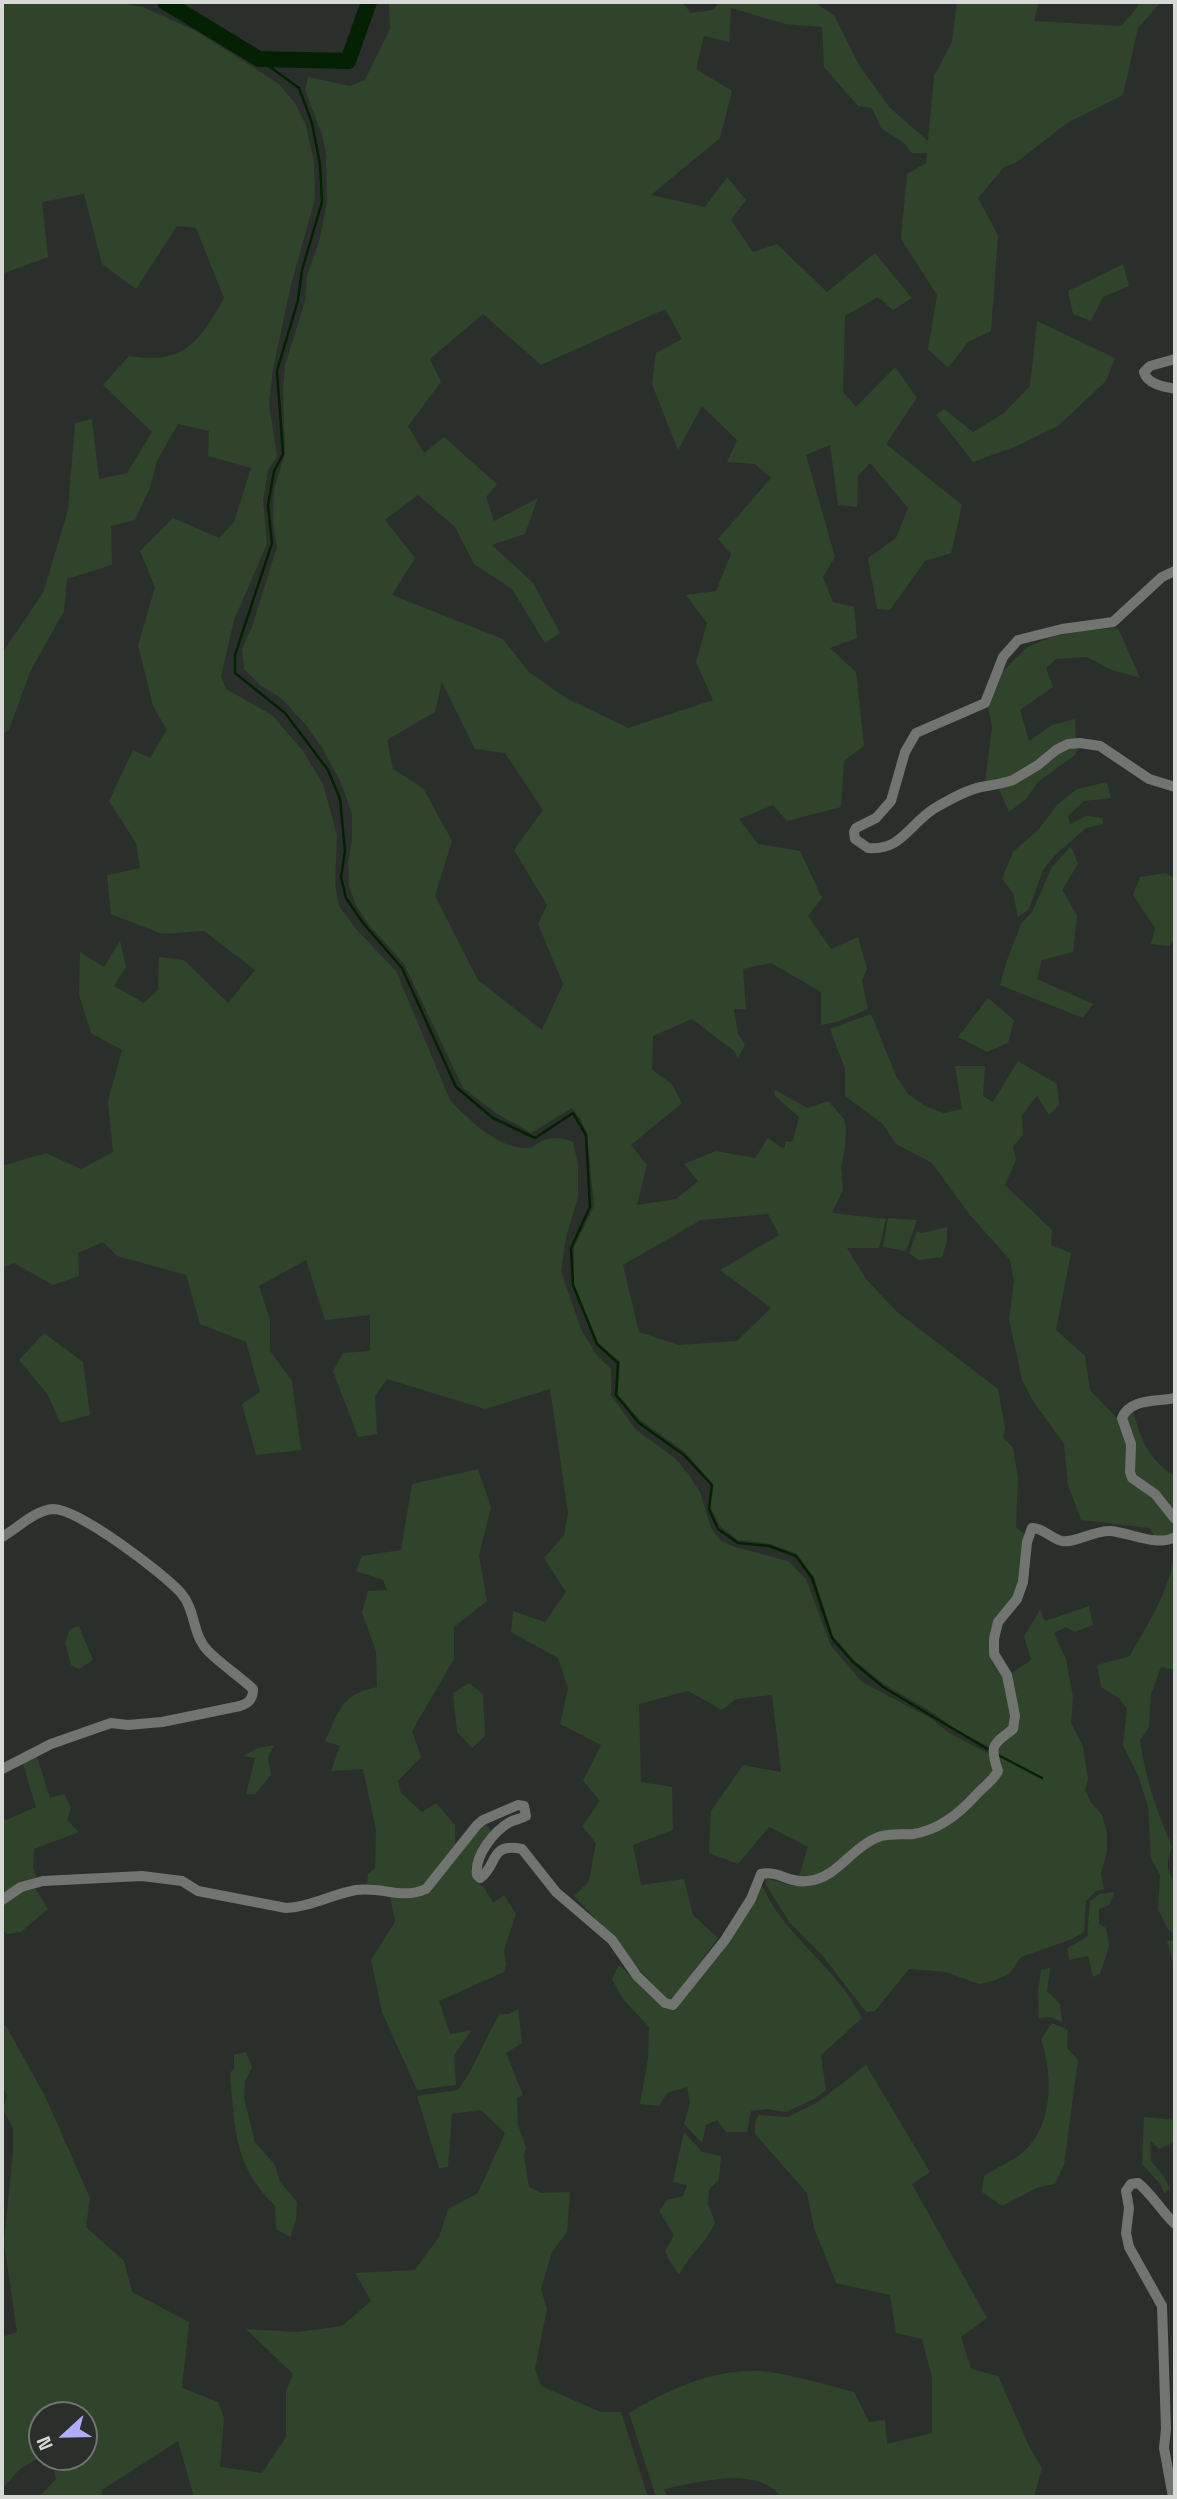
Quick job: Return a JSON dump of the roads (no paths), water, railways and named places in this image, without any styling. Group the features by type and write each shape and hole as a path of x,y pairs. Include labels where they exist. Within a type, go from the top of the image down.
{"street":[{"path":"1175,359 1150,366 1144,372 1151,382 1175,389"},
{"path":"1175,571 1162,577 1139,595 1113,622 1062,629 1018,640 1003,657 985,703 916,733 905,752 891,801 876,818 856,828 855,839 868,848 888,847 898,843 920,817 936,807 978,787 1013,780 1068,744 1100,746 1149,779 1175,787"},
{"path":"1175,1398 1131,1406 1122,1418 1131,1444 1132,1478 1162,1501 1175,1519"},
{"path":"2,1537 45,1510 54,1509 66,1512 108,1535 182,1594 198,1639 208,1651 253,1689 248,1703 240,1706 162,1721 128,1725 111,1723 51,1744 2,1769"},
{"path":"2,1900 32,1883 115,1876 182,1881 198,1891 286,1908 297,1908 356,1890 415,1894 426,1889 483,1820 518,1805 524,1807 526,1816 509,1822 486,1844 477,1865 477,1875 480,1878 485,1875 500,1850 513,1847 522,1849 556,1892 611,1940 636,1976 665,2003 673,2005 725,1940 751,1899 761,1874 772,1872 792,1882 821,1878 877,1837 925,1831 955,1816 994,1778 998,1771 992,1754 993,1745 1013,1729 1016,1716 1007,1675 994,1654 994,1639 998,1622 1017,1599 1023,1582 1027,1542 1032,1528 1039,1528 1059,1541 1101,1531 1167,1542 1175,1537"},
{"path":"1173,2497 1164,2448 1166,2405 1162,2306 1129,2247 1126,2233 1129,2208 1126,2191 1131,2184 1138,2183 1145,2188 1161,2211 1175,2224"}],"waterway":[{"path":"165,2 259,59 348,61 369,2"},
{"path":"259,59 299,88 312,123 320,164 322,202 277,371 283,454 274,471 268,505 272,543 235,655 235,673 285,713 328,770 340,799 345,851 341,877 346,898 363,923 402,968 456,1087 493,1118 535,1138 573,1113 586,1135 590,1207 571,1248 573,1285 597,1344 618,1363 616,1395 639,1423 684,1455 712,1485 709,1509 718,1529 738,1543 769,1546 796,1556 812,1578 832,1638 853,1662 883,1687 989,1750"},
{"path":"998,1755 1042,1778"}]}
